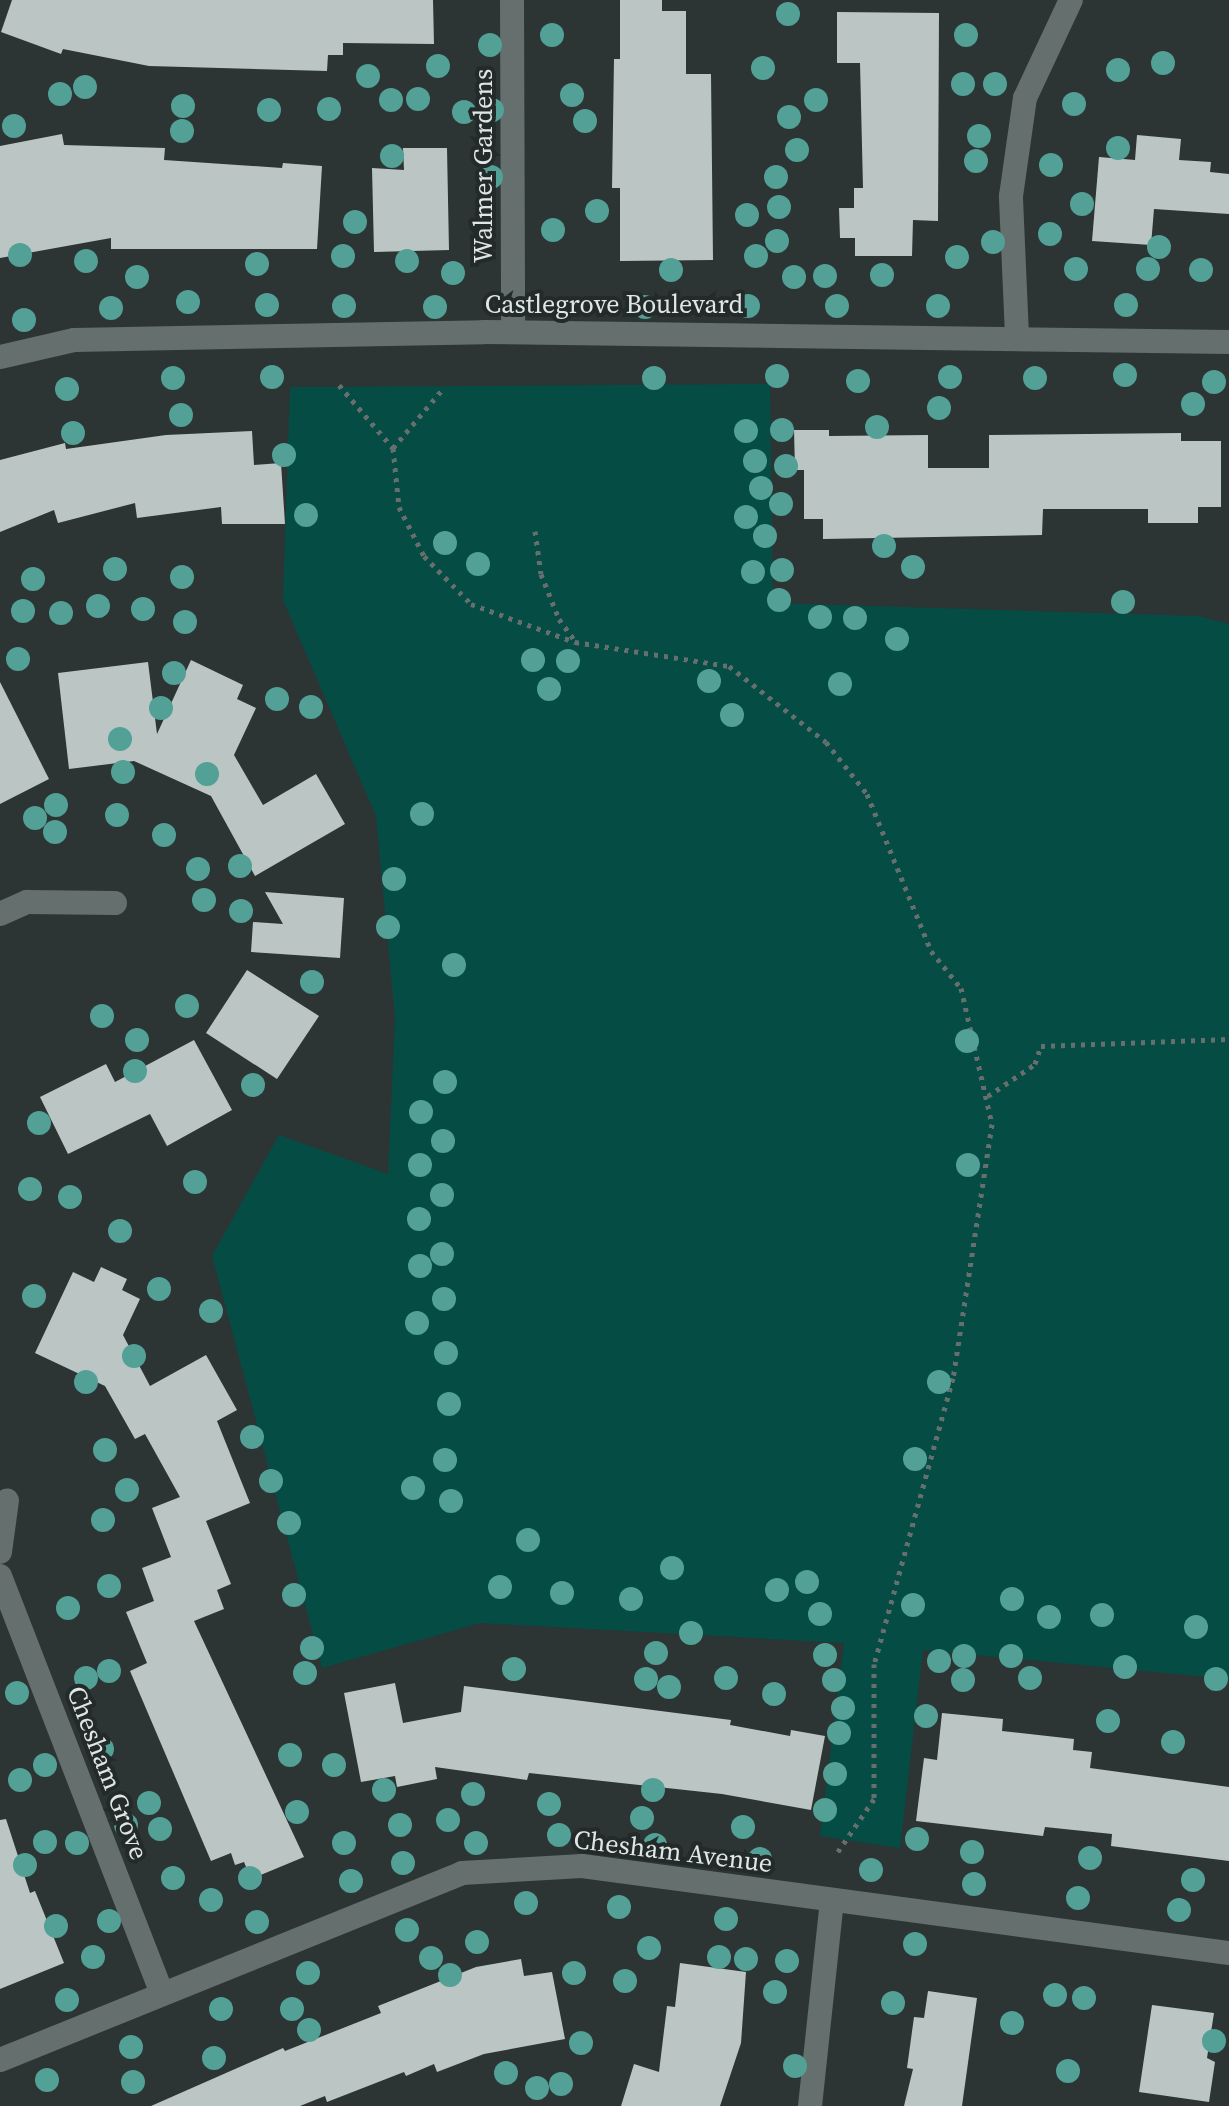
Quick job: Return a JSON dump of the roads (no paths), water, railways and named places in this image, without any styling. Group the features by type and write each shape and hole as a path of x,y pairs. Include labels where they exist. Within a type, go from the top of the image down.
{"street":[{"name":"Walmer Gardens","path":"512,0 513,332"},
{"path":"1017,336 1011,196 1025,98 1071,0"},
{"name":"Castlegrove Boulevard","path":"0,357 74,340 513,332 1017,336 1229,342"},
{"path":"0,914 27,902 115,903"},
{"path":"0,1552 7,1500"},
{"name":"Chesham Grove","path":"0,1576 161,1991"},
{"name":"Chesham Avenue","path":"0,2060 161,1991 462,1873 582,1866 1229,1953"},
{"path":"810,2106 832,1900"}]}
